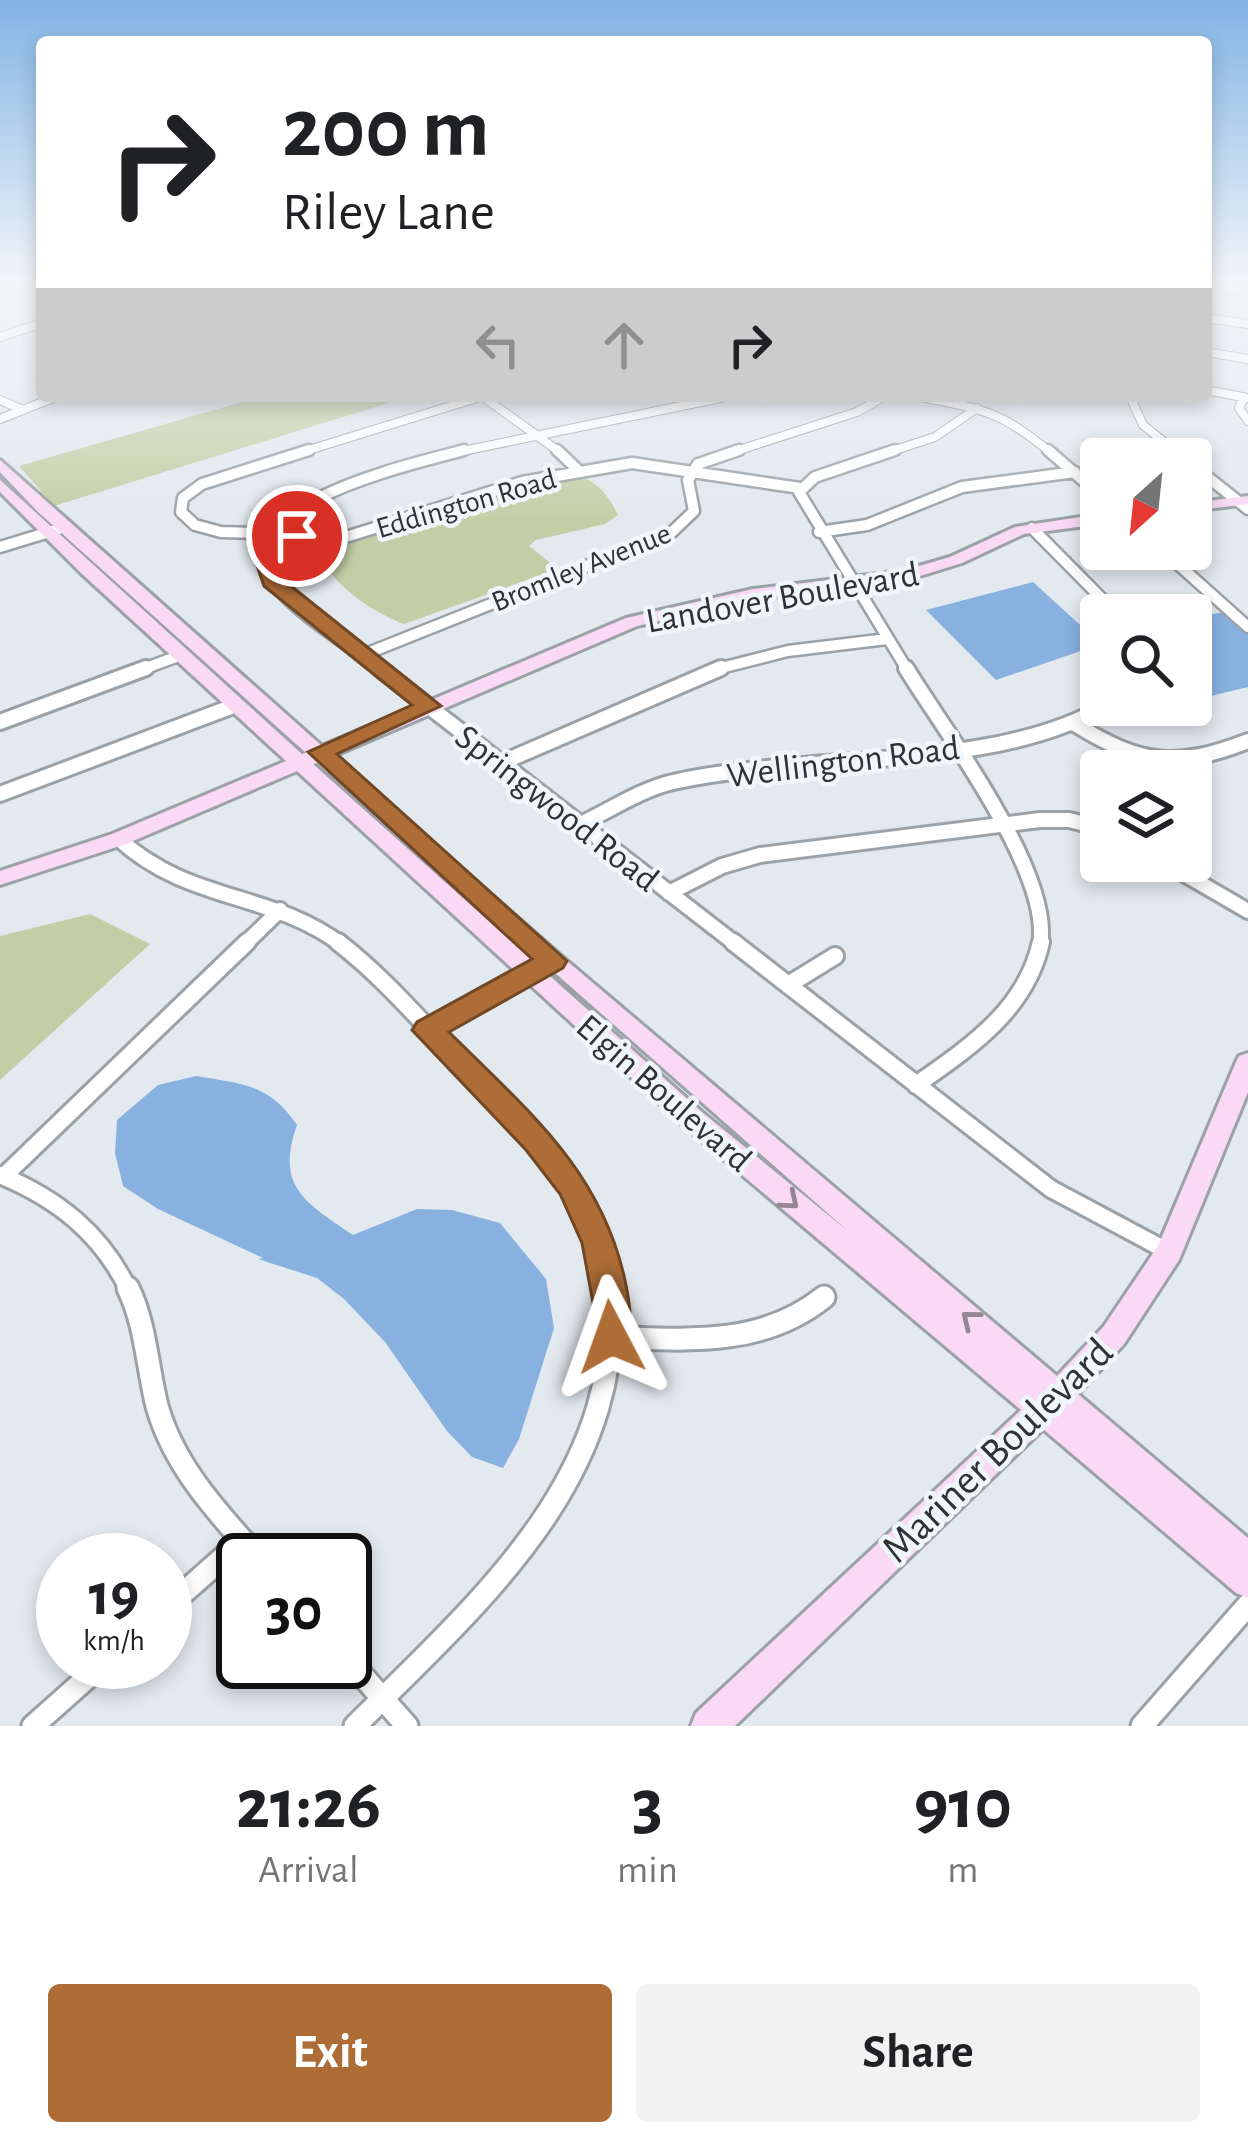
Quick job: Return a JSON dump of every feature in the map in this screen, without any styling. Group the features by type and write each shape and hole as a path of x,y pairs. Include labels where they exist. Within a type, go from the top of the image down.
{"main road":[{"path":"0,464 56,530"},
{"path":"0,484 56,530"},
{"path":"1212,505 1245,503"},
{"name":"Landover Boulevard","path":"0,878 119,839 577,643 660,614 753,593 851,583 940,566 1010,533 1080,522"},
{"name":"Elgin Boulevard","path":"56,530 236,705 310,757"},
{"name":"Elgin Boulevard","path":"56,530 542,968 693,1119 1248,1559"},
{"name":"Mariner Boulevard","path":"709,1726 1050,1403 1114,1335 1169,1252 1248,1062"},
{"name":"Elgin Boulevard","path":"1050,1403 1248,1581"}],"street":[{"path":"1212,391 1246,397 1239,408 1248,422"},
{"path":"0,400 19,408 36,400"},
{"path":"0,415 38,402"},
{"name":"Eddington Road","path":"463,402 211,481 193,489 180,503 184,517 202,528 270,535 361,534 499,488 632,463 800,488"},
{"path":"491,402 540,434 579,471"},
{"path":"270,535 293,512 334,490 438,457 700,402"},
{"name":"Bromley Avenue","path":"363,655 681,527 694,511 688,480 692,470 713,457 857,412 874,402"},
{"path":"946,402 1022,426 1080,477"},
{"path":"1132,402 1136,418 1160,438"},
{"path":"916,1085 977,1042 1011,1010 1039,956 1039,898 1026,864 800,501 800,488 815,477 935,437 977,408"},
{"path":"819,532 867,525 962,487 1075,472"},
{"path":"1212,479 1245,503"},
{"path":"1032,528 1097,594"},
{"path":"0,547 56,530"},
{"name":"Springwood Road","path":"270,535 263,554 272,581 363,655 1051,1190 1169,1252"},
{"path":"1184,570 1248,627"},
{"path":"501,763 709,671 788,651 886,640"},
{"path":"0,722 181,655"},
{"path":"0,794 236,705"},
{"name":"Wellington Road","path":"580,824 681,779 1040,736 1080,721"},
{"path":"1075,724 1123,753 1164,763 1193,762 1248,741"},
{"path":"669,893 722,866 760,855 1054,819 1080,824"},
{"path":"119,839 165,879 280,910 347,949 538,1141 574,1186 600,1243 611,1303 611,1337 597,1418 563,1493 515,1561 355,1726"},
{"path":"1198,882 1248,911"},
{"path":"235,1533 202,1495 164,1428 142,1327 114,1261 67,1210 2,1175 280,910"},
{"path":"788,986 836,956"},
{"path":"428,1030 542,968"},
{"path":"611,1337 707,1339 745,1334 805,1317 824,1297"},
{"path":"192,1585 216,1564"},
{"path":"1142,1726 1248,1605"},
{"path":"372,1687 407,1726"},
{"path":"33,1726 75,1689"}],"green space":[{"path":"242,402 392,402 54,506 19,466"},
{"path":"575,475 601,489 618,515 605,524 536,540 529,546 558,569 404,624 352,594 330,572 317,547 476,496"},
{"path":"90,914 150,944 0,1080 0,936"}],"water":[{"path":"1033,582 1080,625 1080,651 996,680 926,610"},
{"path":"1230,611 1248,630 1248,687 1212,696 1212,614"},
{"path":"196,1076 254,1088 287,1111 297,1125 291,1146 292,1178 308,1202 353,1235 417,1209 452,1210 500,1223 546,1279 554,1328 519,1439 503,1468 472,1457 447,1431 385,1342 317,1278 258,1259 263,1258 158,1209 123,1186 115,1153 117,1120 158,1085"}],"route":[{"path":"297,536 270,535 263,554 272,581 429,706 320,752 552,961 428,1030 538,1141 574,1186 600,1243 611,1303 611,1337"}]}
